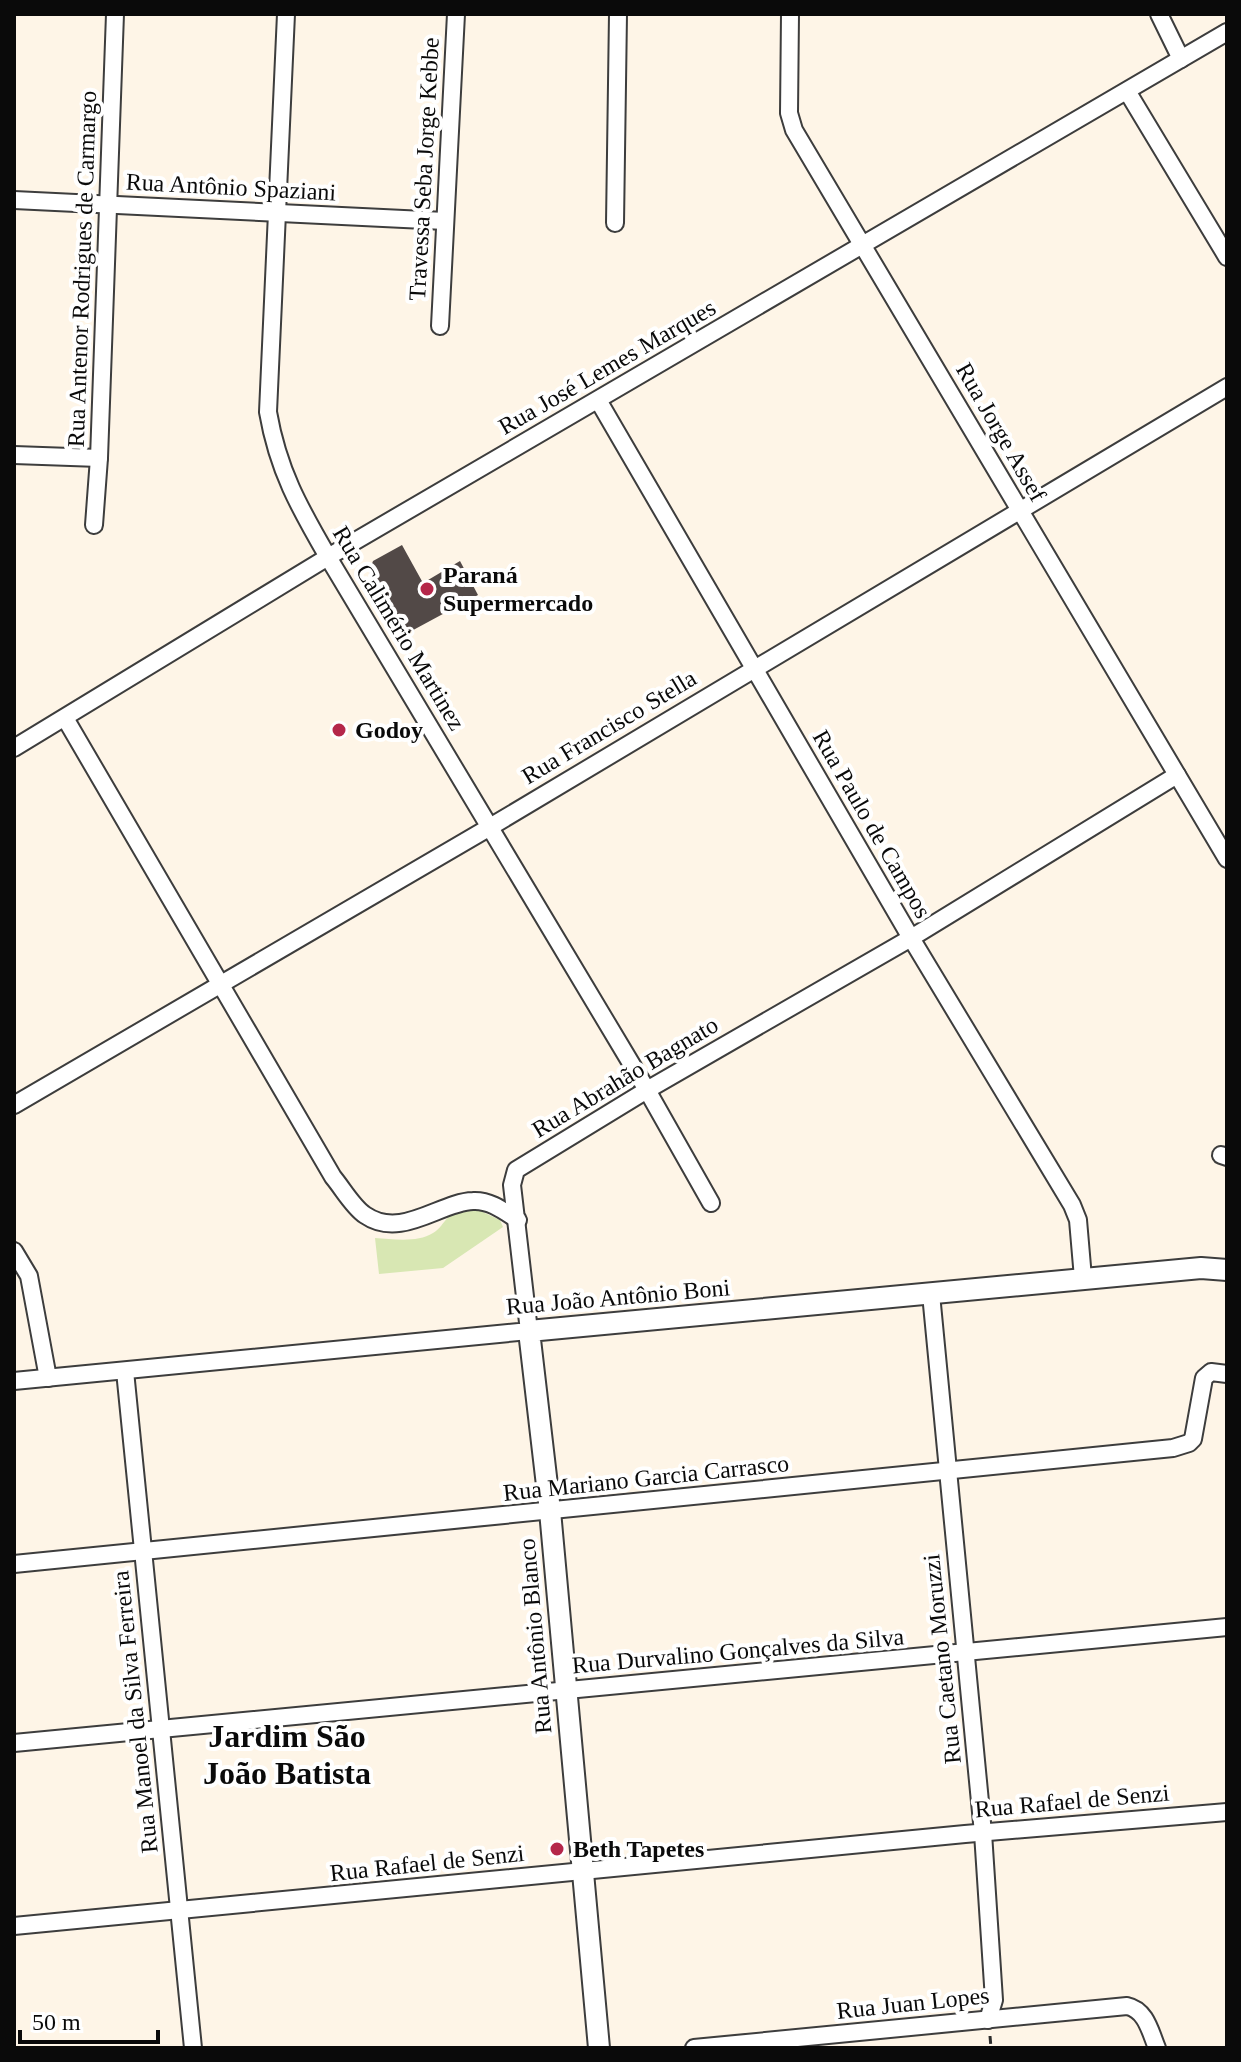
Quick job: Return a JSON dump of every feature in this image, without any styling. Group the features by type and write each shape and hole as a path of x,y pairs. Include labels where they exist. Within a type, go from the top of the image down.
{"street":[{"name":"Rua Antenor Rodrigues de Carmargo","path":"94,525 115,14"},
{"name":"Rua Calimério Martinez","path":"286,14 268,412 274,448 286,480 328,557 647,1090 711,1203"},
{"name":"Travessa Seba Jorge Kebbe","path":"440,326 456,14"},
{"path":"615,223 618,14"},
{"name":"Rua Jorge Assef","path":"790,14 789,113 794,130 1227,859"},
{"path":"1159,14 1181,59"},
{"name":"Rua José Lemes Marques","path":"14,748 328,557 1227,32"},
{"path":"1127,91 1227,257"},
{"name":"Rua Antônio Spaziani","path":"14,200 445,221"},
{"name":"Rua Francisco Stella","path":"14,1105 490,827 1227,387"},
{"name":"Rua Paulo de Campos","path":"598,400 911,938 1072,1205 1078,1220 1083,1278"},
{"path":"14,455 99,458"},
{"path":"65,718 333,1177 364,1214 378,1222 406,1223 472,1201 494,1205 518,1220"},
{"name":"Rua Abrahão Bagnato","path":"518,1220 512,1185 516,1170 647,1090 911,938 1177,775"},
{"name":"Rua Antônio Blanco","path":"518,1220 550,1511 599,2048"},
{"path":"14,1251 29,1276 48,1378"},
{"name":"Rua João Antônio Boni","path":"14,1381 1083,1278 1201,1268 1227,1270"},
{"name":"Rua Caetano Moruzzi","path":"931,1294 983,1833 994,2000 988,2020"},
{"name":"Rua Manoel da Silva Ferreira","path":"125,1371 193,2048"},
{"name":"Rua Mariano Garcia Carrasco","path":"14,1564 1183,1446 1193,1439 1204,1378 1211,1372 1227,1374"},
{"name":"Rua Durvalino Gonçalves da Silva","path":"14,1743 1227,1627"},
{"name":"Rua Rafael de Senzi","path":"14,1926 1227,1812"},
{"name":"Rua Juan Lopes","path":"694,2048 1127,2006 1137,2008 1143,2015 1157,2048"}],"green space":[{"path":"463,1208 474,1208 500,1220 503,1227 443,1268 379,1274 375,1238 405,1240 427,1236"}],"building":[{"name":"Paraná Supermercado","path":"402,545 423,583 460,561 478,595 404,635 369,572 373,561"}],"place":[{"name":"Paraná Supermercado","path":"427,589"},
{"name":"Godoy","path":"339,730"},
{"name":"Beth Tapetes","path":"557,1849"}],"district":[{"name":"Jardim São João Batista","path":"287,1754"}]}
